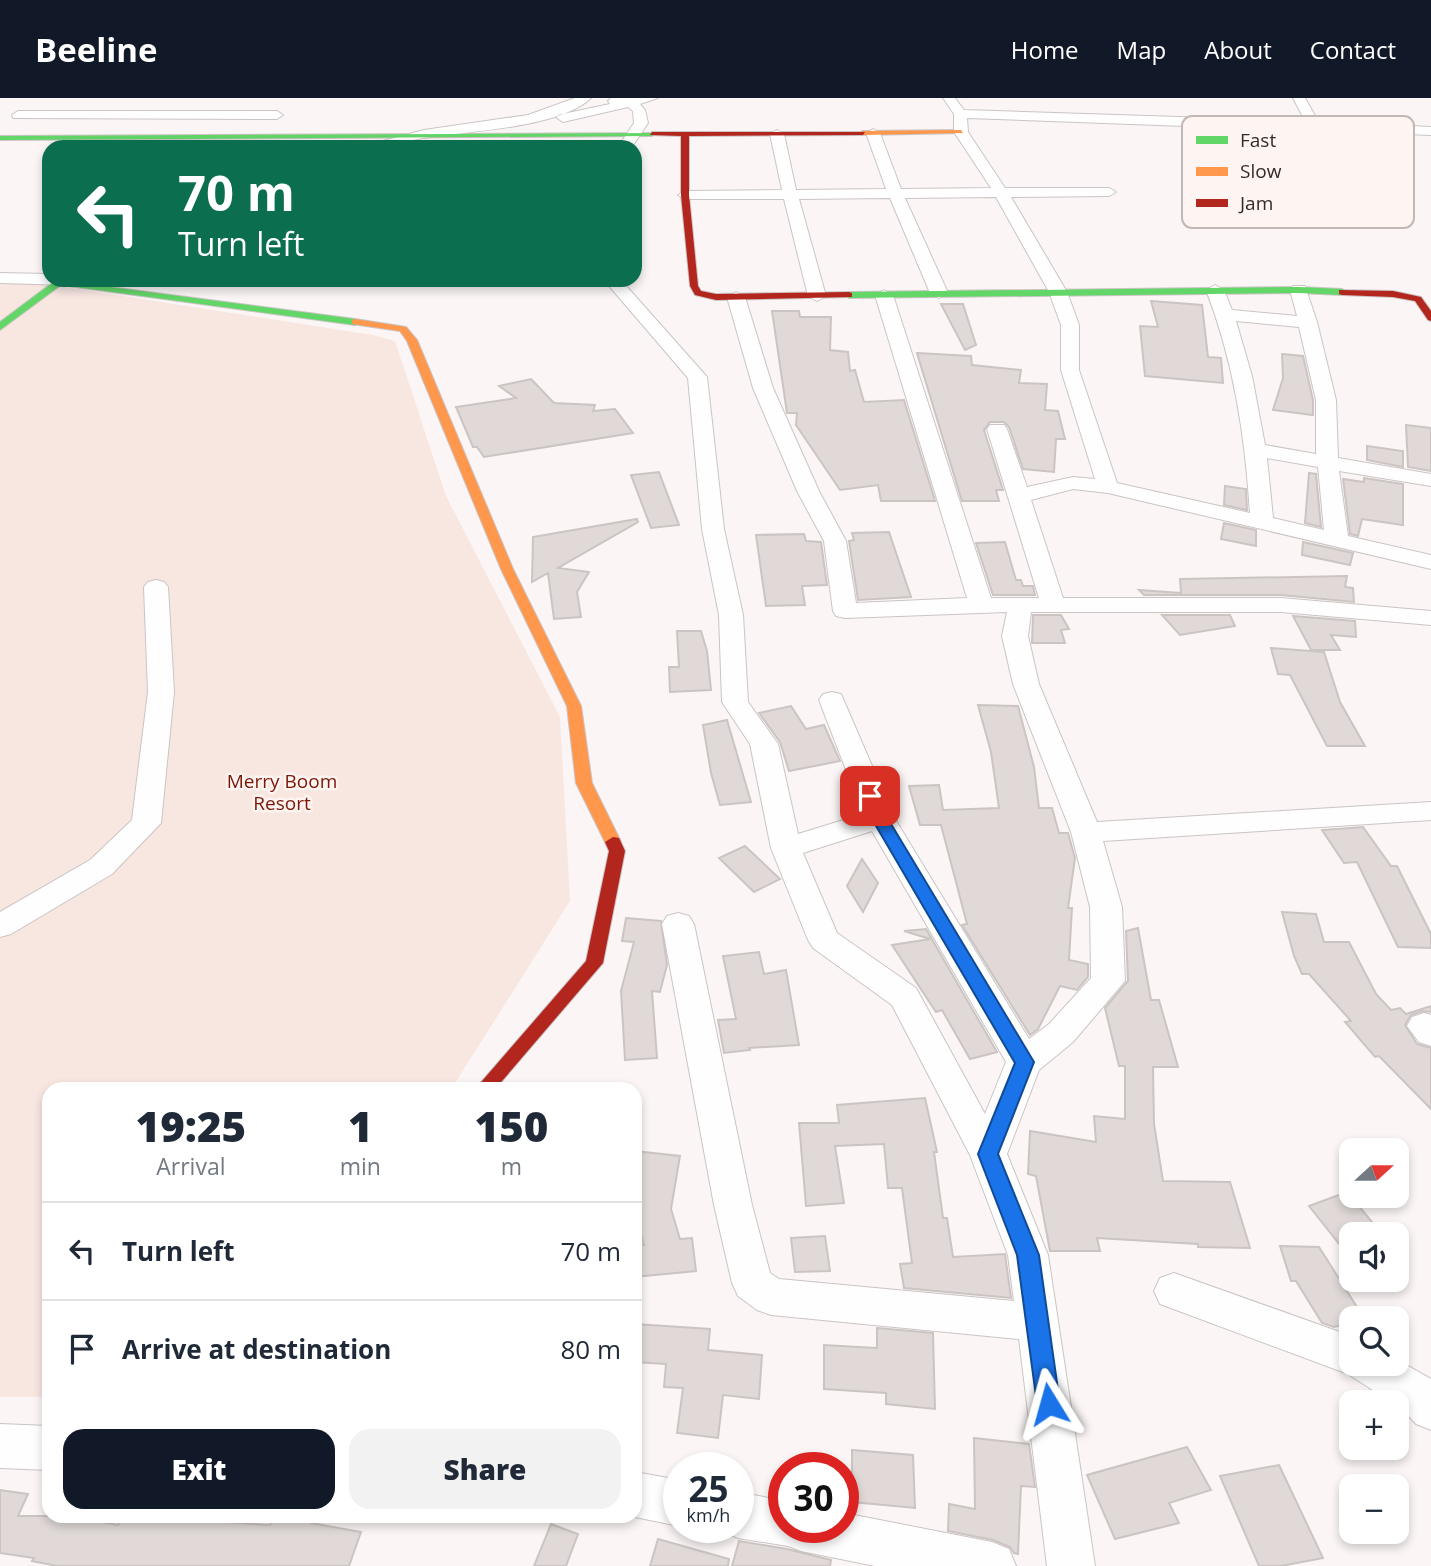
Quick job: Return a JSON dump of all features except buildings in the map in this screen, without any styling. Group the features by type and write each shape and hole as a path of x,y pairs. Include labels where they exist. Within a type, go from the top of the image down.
{"street":[{"path":"6,135 30,98"},
{"path":"487,127 566,107 586,98"},
{"path":"596,98 630,103 639,110 641,123 629,140"},
{"path":"401,140 421,134 530,124 652,98"},
{"path":"949,98 960,114 961,132 1001,193 1058,292 1070,325 1070,370 1108,487"},
{"path":"1299,98 1309,116"},
{"path":"18,115 278,114"},
{"path":"960,114 1182,121"},
{"path":"6,135 421,134 629,140 685,135 961,132"},
{"path":"873,133 895,193 939,293"},
{"path":"777,134 817,296"},
{"path":"685,135 685,195 694,286 698,293 736,297 1299,290 1394,294 1418,299 1431,318"},
{"path":"685,195 1110,192"},
{"path":"0,278 42,280"},
{"path":"0,327 56,287"},
{"path":"106,287 403,329 412,340 507,569 574,706 584,783 618,851 594,963 490,1082"},
{"path":"618,287 697,377 713,529 731,615 735,702 764,744 786,848 824,940 904,997 988,1154 1028,1255 1071,1566"},
{"path":"1215,290 1226,315 1248,393 1262,524"},
{"path":"1299,290 1326,400 1328,463 1337,541"},
{"path":"884,295 981,605"},
{"path":"736,297 763,388 808,491 835,541 845,611 1053,604 1281,605 1431,618"},
{"path":"1226,315 1308,322"},
{"path":"997,429 1053,604"},
{"path":"1256,450 1431,480"},
{"path":"1018,496 1073,482 1108,487 1431,562"},
{"path":"0,926 101,867 146,823 161,692 156,587"},
{"path":"988,1154 1024,1062 1061,1033 1108,981 1106,907 1086,832 1026,684 1015,636 1020,605"},
{"path":"832,700 880,819 1024,1062"},
{"path":"1086,832 1431,811"},
{"path":"786,848 880,819"},
{"path":"678,924 733,1205 752,1283 771,1297 1038,1322"},
{"path":"1174,1291 1339,1352"},
{"path":"1386,1376 1421,1396 1431,1409"},
{"path":"0,1446 42,1448"},
{"path":"642,1496 663,1500"},
{"path":"859,1540 992,1566"}],"green space":[{"name":"Merry Boom Resort","path":"0,277 42,284 42,287 64,287 373,335 395,341 446,496 560,717 570,901 456,1082 42,1082 42,1397 0,1397"}],"traffic: fast":[{"path":"0,138 652,134"},
{"path":"0,327 52,287"},
{"path":"96,287 355,322"},
{"path":"849,295 1299,290 1342,292"}],"traffic: slow":[{"path":"863,133 961,132"},
{"path":"355,322 403,329 412,340 507,569 574,706 584,783 613,842"}],"traffic: jam":[{"path":"652,134 863,133"},
{"path":"685,135 685,195 694,286 698,293 716,297 849,295"},
{"path":"1342,292 1393,294 1418,299 1431,318"},
{"path":"490,1082 594,963 617,851 613,842"}],"route":[{"path":"870,796 880,819 1024,1062 988,1154 1028,1255 1049,1404"}]}
